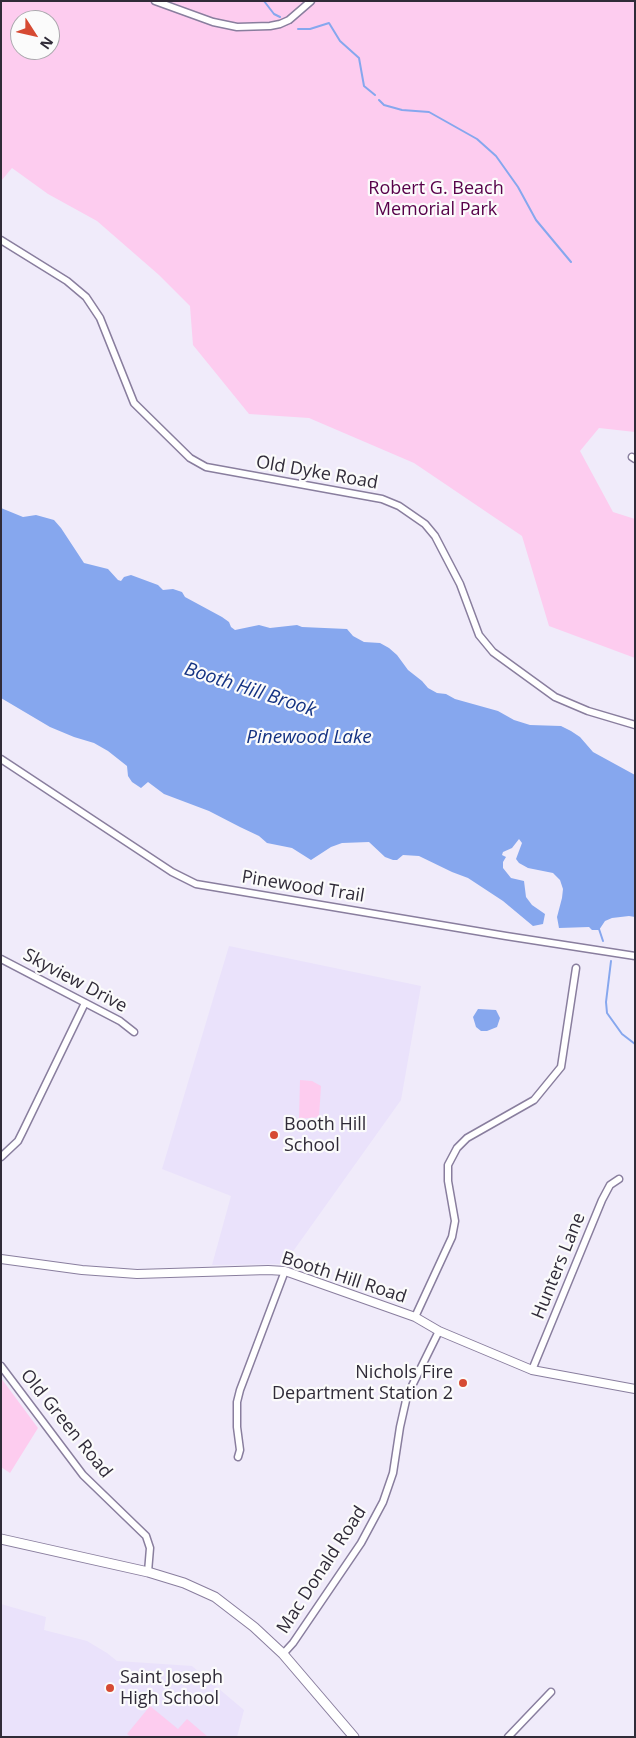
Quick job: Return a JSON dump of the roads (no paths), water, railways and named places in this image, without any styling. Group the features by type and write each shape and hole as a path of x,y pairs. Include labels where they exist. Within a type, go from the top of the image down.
{"main road":[{"path":"1,1539 148,1572 184,1583 215,1597 254,1627 283,1654 354,1737"}],"street":[{"path":"154,1 213,22 237,27 280,24 289,20 311,1"},
{"name":"Old Dyke Road","path":"1,240 67,281 86,297 100,318 134,403 190,458 206,467 382,500 399,506 425,524 434,536 460,584 479,635 493,652 555,697 588,711 635,725"},
{"name":"Pinewood Trail","path":"1,759 172,872 196,884 635,956"},
{"name":"Skyview Drive","path":"1,959 120,1022 134,1032"},
{"path":"415,1317 452,1237 455,1221 448,1181 448,1165 457,1148 467,1138 534,1100 561,1067 576,968"},
{"path":"1,1157 12,1148 23,1131 85,1003"},
{"name":"Hunters Lane","path":"532,1370 602,1200 610,1185 619,1179"},
{"name":"Booth Hill Road","path":"1,1259 82,1270 138,1274 285,1271 415,1317 439,1331 532,1370 635,1389"},
{"path":"238,1457 240,1450 237,1427 237,1402 240,1390 285,1271"},
{"name":"Mac Donald Road","path":"283,1654 293,1643 361,1543 383,1502 394,1473 400,1427 407,1396 439,1331"},
{"name":"Old Green Road","path":"1,1366 83,1475 146,1536 150,1548 148,1572"},
{"path":"508,1737 551,1692"}],"water":[{"name":"Pinewood Lake","path":"1,508 23,517 36,515 54,520 84,563 108,569 121,581 124,577 131,575 158,585 163,590 173,589 182,592 185,597 229,622 235,630 259,625 270,628 297,625 302,627 347,629 353,636 364,642 380,643 389,648 408,670 428,688 437,693 446,694 455,699 498,711 514,720 530,725 561,726 571,731 580,737 593,752 635,775 635,917 612,918 605,921 599,930 592,930 589,927 559,928 557,917 563,889 560,880 553,873 528,868 519,863 516,859 522,843 519,839 512,848 503,852 502,855 506,857 503,862 503,868 511,878 524,881 526,897 532,905 545,914 543,924 533,926 503,901 468,878 419,856 403,855 397,860 393,860 385,857 369,842 342,843 331,847 311,860 292,848 267,843 259,836 209,811 164,794 148,782 141,788 132,782 128,776 127,766 108,751 94,743 50,727 1,698"},
{"path":"478,1009 496,1010 500,1018 497,1027 481,1031 476,1027 473,1017"}],"waterway":[{"path":"264,1 274,14 280,17"},
{"path":"298,29 310,29 329,23 340,41 359,58 364,86 375,95"},
{"path":"379,100 384,105 402,110 429,112 477,139 496,156 518,187 536,220 571,262"},
{"path":"599,929 603,941"},
{"path":"611,961 606,1002 607,1013 622,1034 635,1044"}],"place":[{"name":"Booth Hill School","path":"274,1135"},
{"name":"Nichols Fire Department Station 2","path":"463,1383"},
{"name":"Saint Joseph High School","path":"110,1688"}],"park label":[{"name":"Robert G. Beach Memorial Park","path":"436,199"}],"water label":[{"name":"Booth Hill Brook","path":"250,690"}]}
